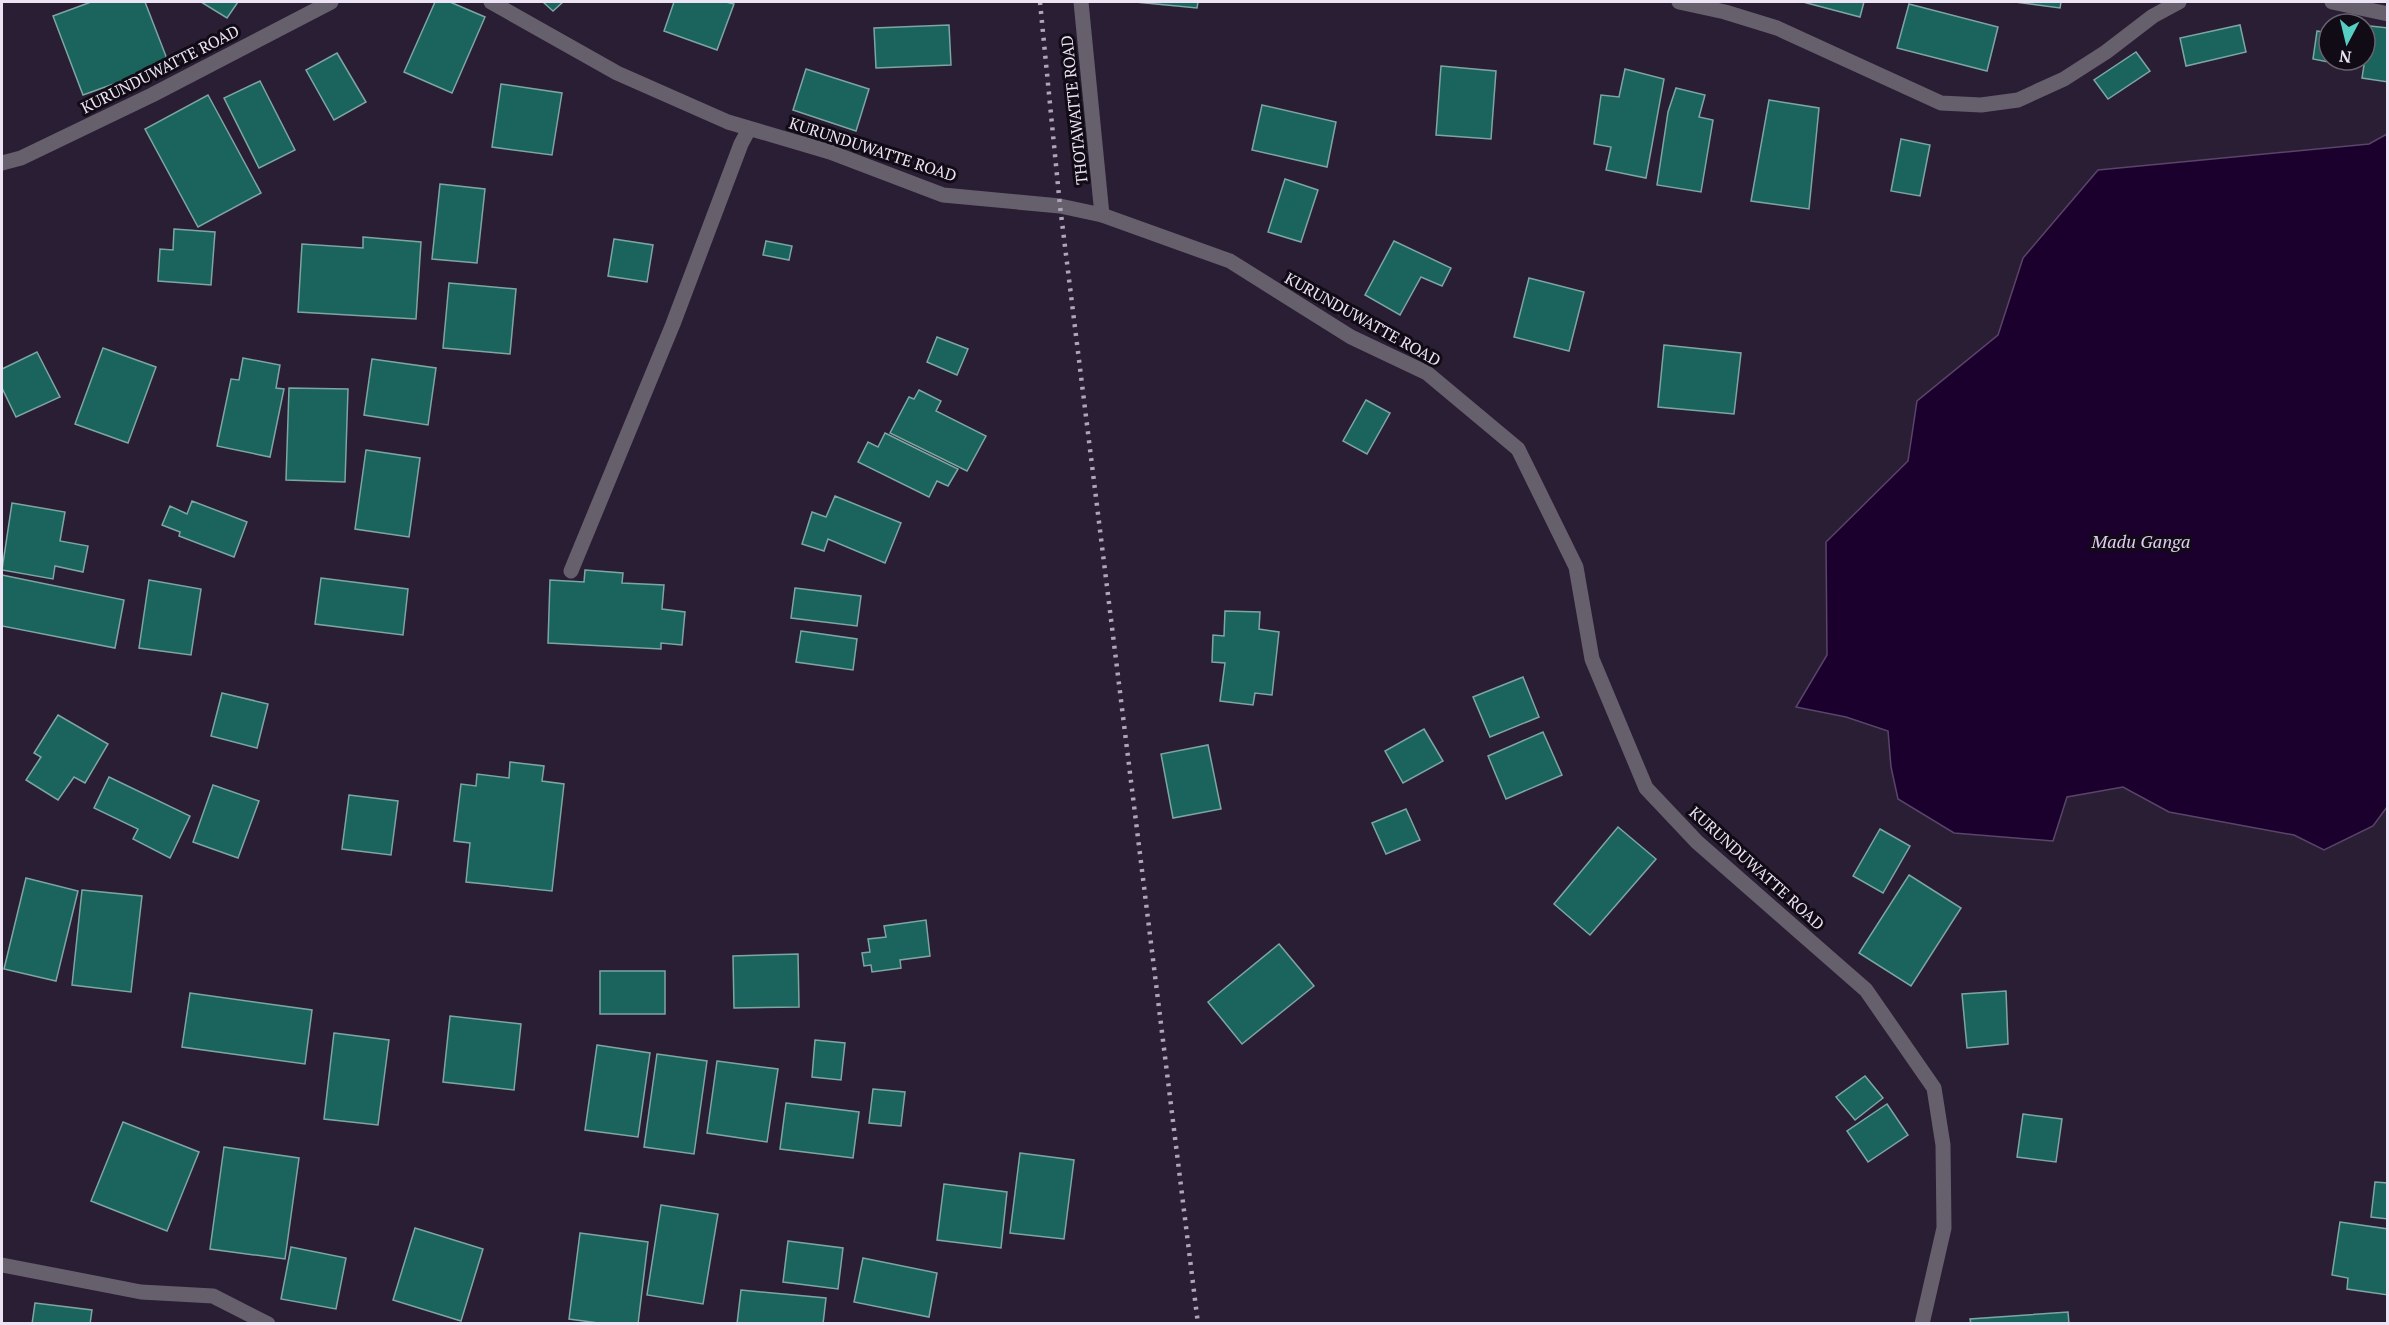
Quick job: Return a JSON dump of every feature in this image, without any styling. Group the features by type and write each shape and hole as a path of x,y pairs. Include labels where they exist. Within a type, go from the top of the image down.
{"street":[{"name":"KURUNDUWATTE ROAD","path":"2,163 21,158 152,95 331,2"},
{"name":"KURUNDUWATTE ROAD","path":"491,2 617,73 728,122 831,152 943,195 1060,206 1102,215 1230,261 1351,337 1428,373 1518,449 1576,567 1592,659 1646,788 1697,842 1866,990 1934,1088 1943,1145 1944,1228 1922,1323"},
{"name":"THOTAWATTE ROAD","path":"1081,2 1102,215"},
{"path":"1679,2 1725,12 1777,28 1941,103 1981,105 2018,100 2064,79 2106,52 2153,16 2179,2"},
{"path":"2332,2 2388,14"},
{"path":"571,571 668,335 741,144 750,129"},
{"path":"2,1265 141,1292 213,1296 268,1323"}],"water":[{"name":"Madu Ganga","path":"2387,134 2387,807 2373,826 2324,850 2294,835 2169,812 2123,787 2067,797 2053,841 1954,833 1898,799 1891,767 1888,731 1846,717 1796,707 1827,655 1826,542 1908,461 1917,401 1998,335 2023,258 2098,170 2369,144"}],"building":[{"path":"91,2 145,2 169,64 83,95 53,16"},
{"path":"201,2 238,2 227,18"},
{"path":"435,2 450,2 485,17 452,93 404,72"},
{"path":"543,2 563,2 553,11"},
{"path":"674,2 734,4 717,50 664,31"},
{"path":"1135,2 1198,2 1197,8"},
{"path":"1803,2 1864,2 1860,17"},
{"path":"2015,2 2061,2 2060,8"},
{"path":"1909,4 1998,27 1987,71 1897,48"},
{"path":"949,25 951,65 876,68 874,28"},
{"path":"2240,25 2246,52 2186,66 2180,38"},
{"path":"2377,27 2388,28 2388,82 2362,78 2363,72 2377,72"},
{"path":"2317,31 2317,60 2313,59"},
{"path":"2136,52 2150,71 2108,99 2094,80"},
{"path":"337,53 366,102 334,120 306,70"},
{"path":"1441,66 1496,71 1491,139 1436,135"},
{"path":"806,69 869,89 856,131 793,110"},
{"path":"1625,69 1664,79 1646,178 1606,170 1611,147 1594,144 1601,95 1619,97"},
{"path":"260,81 295,150 259,168 224,98"},
{"path":"501,84 562,93 552,155 492,147"},
{"path":"1676,88 1705,95 1699,117 1713,120 1701,192 1657,185 1668,112"},
{"path":"208,95 261,193 198,227 145,129"},
{"path":"1769,100 1819,108 1809,209 1751,201"},
{"path":"1262,105 1336,122 1327,167 1252,150"},
{"path":"1901,139 1930,145 1920,196 1891,191"},
{"path":"1285,179 1318,190 1301,242 1268,232"},
{"path":"440,184 485,189 477,263 432,259"},
{"path":"174,229 215,232 211,285 158,281 160,249 173,250"},
{"path":"363,237 421,242 416,319 298,312 302,244 363,248"},
{"path":"614,239 653,245 647,282 608,276"},
{"path":"766,241 792,246 789,260 763,255"},
{"path":"1394,241 1451,268 1442,286 1421,277 1400,315 1365,295"},
{"path":"1529,278 1584,292 1569,351 1514,337"},
{"path":"449,283 516,289 510,354 443,348"},
{"path":"937,337 968,349 957,375 927,362"},
{"path":"1664,345 1741,353 1734,414 1658,407"},
{"path":"103,348 156,367 128,443 75,424"},
{"path":"37,352 60,397 16,417 2,388 2,369"},
{"path":"243,358 280,365 276,388 284,389 270,457 217,446 231,379 239,380"},
{"path":"372,359 436,368 428,425 364,415"},
{"path":"289,388 348,389 345,482 286,480"},
{"path":"919,390 941,401 936,411 986,436 967,471 890,433 909,397 914,399"},
{"path":"1366,400 1390,413 1367,454 1343,441"},
{"path":"885,433 958,469 948,486 937,481 929,497 858,462 868,442 878,447"},
{"path":"366,450 420,458 409,537 355,529"},
{"path":"835,496 901,523 885,563 828,539 824,551 802,544 812,512 826,517"},
{"path":"192,501 247,522 234,557 179,536 180,532 162,525 170,506 187,514"},
{"path":"12,503 65,512 60,541 88,546 83,572 55,566 53,579 2,570"},
{"path":"585,570 623,573 622,583 664,585 662,609 685,612 682,645 661,643 661,649 548,643 550,580 584,582"},
{"path":"2,575 124,600 115,648 2,626"},
{"path":"321,578 408,589 403,635 315,624"},
{"path":"149,580 201,589 191,655 139,648"},
{"path":"795,588 861,596 857,626 791,618"},
{"path":"1225,611 1260,612 1259,629 1279,632 1272,695 1255,693 1253,705 1220,701 1225,663 1212,662 1213,635 1224,636"},
{"path":"801,631 857,639 853,670 796,662"},
{"path":"1523,677 1539,717 1490,737 1473,697"},
{"path":"222,693 268,704 257,748 211,736"},
{"path":"58,715 108,744 85,783 74,777 58,800 26,780 41,757 34,753"},
{"path":"1424,729 1443,761 1403,783 1385,751"},
{"path":"1543,732 1562,775 1506,799 1488,756"},
{"path":"1208,745 1221,809 1173,818 1161,754"},
{"path":"510,762 544,766 542,781 564,784 552,891 466,882 470,843 454,841 461,784 476,786 477,774 509,778"},
{"path":"109,777 190,816 170,858 133,839 138,829 94,808"},
{"path":"213,785 259,801 238,858 193,842"},
{"path":"349,795 398,801 391,855 342,849"},
{"path":"1406,809 1420,840 1386,854 1372,823"},
{"path":"1618,827 1656,859 1590,935 1554,904"},
{"path":"1880,829 1910,846 1883,893 1853,876"},
{"path":"1909,875 1961,908 1911,986 1859,953"},
{"path":"26,878 78,891 56,981 4,969"},
{"path":"82,890 142,896 131,992 72,985"},
{"path":"926,920 930,956 900,960 901,968 872,972 871,965 864,966 862,953 870,952 868,939 886,937 884,926"},
{"path":"1279,944 1314,986 1242,1044 1208,1002"},
{"path":"798,954 799,1007 734,1008 733,956"},
{"path":"600,971 665,971 665,1014 600,1014"},
{"path":"2006,991 2008,1044 1967,1048 1962,994"},
{"path":"190,993 312,1010 305,1064 182,1047"},
{"path":"450,1016 521,1024 514,1090 443,1082"},
{"path":"334,1033 389,1040 378,1125 324,1119"},
{"path":"815,1040 845,1043 841,1080 812,1077"},
{"path":"597,1045 650,1053 638,1137 585,1130"},
{"path":"657,1054 707,1061 694,1154 644,1147"},
{"path":"717,1061 778,1069 767,1142 707,1133"},
{"path":"1865,1076 1883,1098 1855,1120 1836,1097"},
{"path":"873,1089 905,1092 901,1126 869,1123"},
{"path":"786,1103 859,1112 853,1158 780,1149"},
{"path":"1887,1104 1908,1135 1868,1162 1847,1131"},
{"path":"2023,1114 2062,1119 2056,1162 2017,1157"},
{"path":"123,1122 199,1152 167,1231 91,1201"},
{"path":"224,1147 299,1158 285,1259 210,1249"},
{"path":"1020,1153 1074,1160 1064,1239 1010,1233"},
{"path":"2375,1182 2388,1183 2388,1219 2371,1217"},
{"path":"944,1184 1007,1192 1001,1248 937,1240"},
{"path":"661,1205 718,1214 703,1304 647,1295"},
{"path":"2340,1222 2388,1229 2388,1295 2347,1289 2348,1278 2332,1275"},
{"path":"415,1228 483,1249 461,1321 393,1300"},
{"path":"580,1233 648,1242 638,1324 606,1324 569,1319"},
{"path":"788,1241 843,1248 838,1289 783,1282"},
{"path":"291,1247 346,1258 336,1309 281,1299"},
{"path":"863,1258 937,1273 929,1317 854,1302"},
{"path":"741,1290 826,1298 823,1324 737,1324"},
{"path":"35,1303 92,1310 90,1324 32,1324"},
{"path":"2068,1312 2069,1324 1971,1324 1970,1319"}],"railway":[{"path":"1040,2 1060,206 1198,1324"}]}
